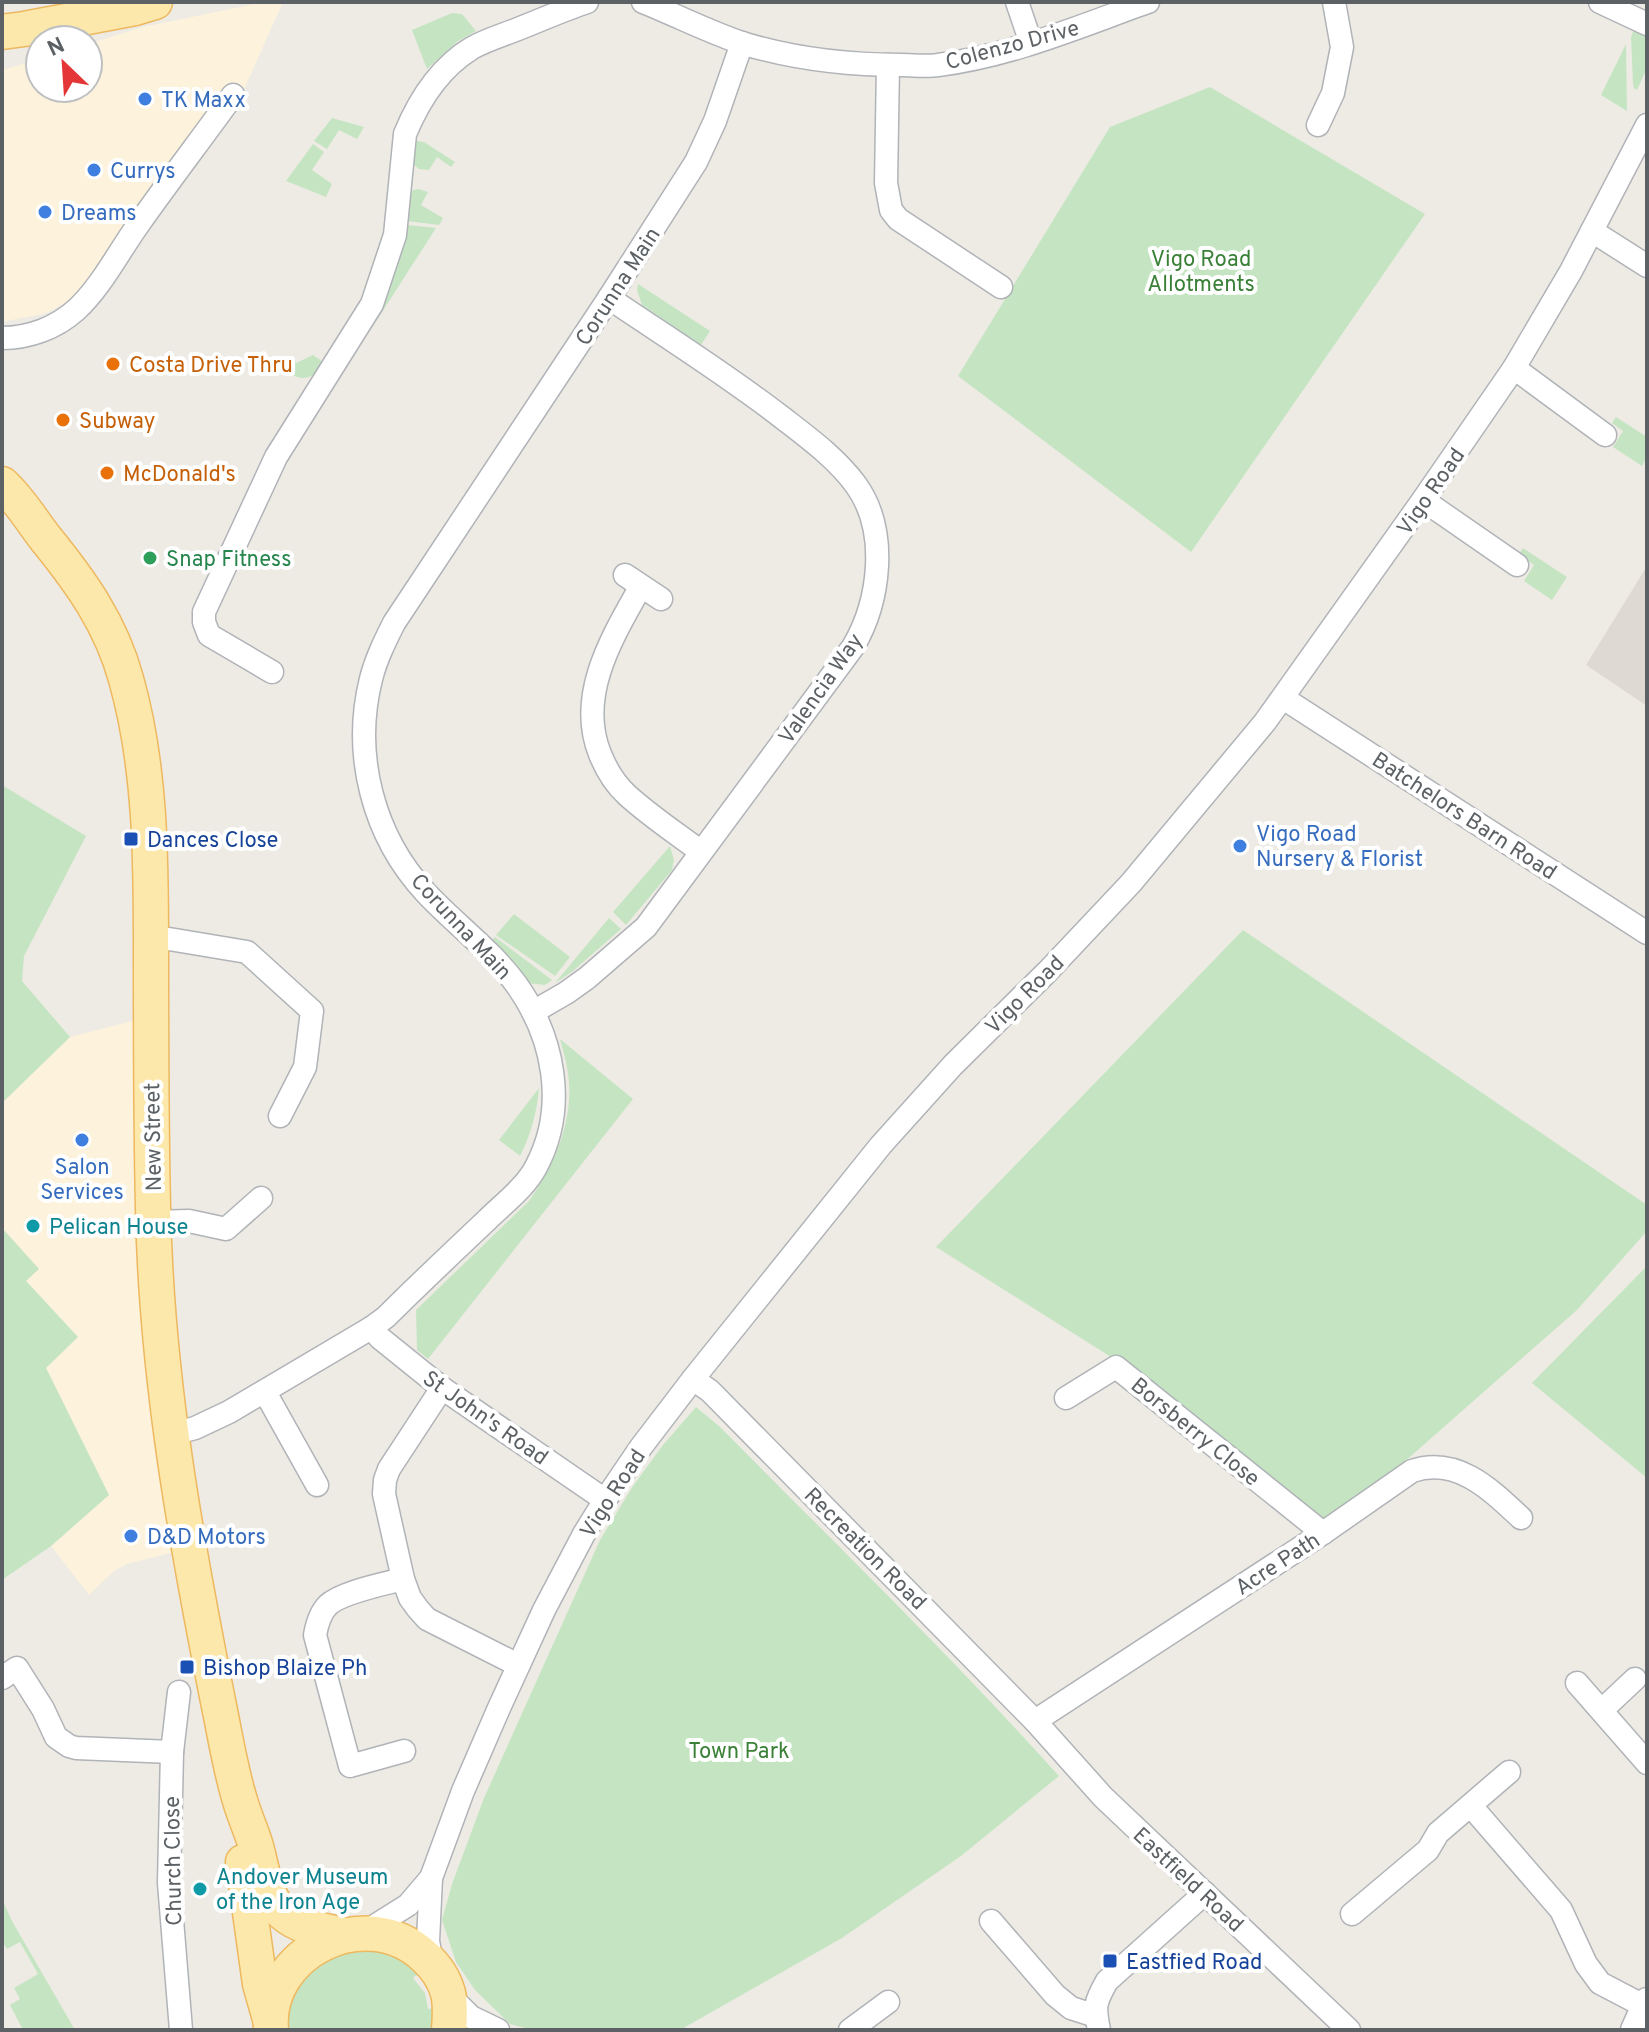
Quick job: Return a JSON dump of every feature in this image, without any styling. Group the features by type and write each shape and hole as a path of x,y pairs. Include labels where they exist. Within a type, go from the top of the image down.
{"main road":[{"path":"2,32 155,2"},
{"name":"New Street","path":"2,484 19,501 100,612 126,676 137,726 146,795 150,880 153,1222 160,1334 172,1434 203,1622 240,1804 265,1882 282,1913 301,1924 354,1934 389,1936 421,1953 432,1964"},
{"name":"New Street","path":"2,507 44,536"},
{"name":"New Street","path":"240,1804 240,1845 260,1984 270,2025"},
{"path":"270,2025 278,1991 293,1967 318,1946 354,1934"},
{"path":"432,1964 448,1994 449,2030"}],"street":[{"path":"272,672 209,635 204,612 276,457 372,304 395,235 405,134 418,104 440,76 473,48 587,2"},
{"name":"Colenzo Drive","path":"643,2 742,43 789,55 832,62 936,66 985,57 1148,2"},
{"path":"1017,2 1031,43"},
{"path":"1318,125 1333,93 1342,47 1334,2"},
{"path":"1600,2 1647,24"},
{"name":"Corunna Main","path":"172,1434 195,1428 265,1392 386,1317 517,1191 536,1167 543,1151 555,1099 552,1064 533,1012 497,962 425,892 385,834 368,782 364,753 364,720 371,678 394,623 696,162 715,121 742,43"},
{"path":"888,65 886,183 891,210 898,219 1001,287"},
{"path":"2,338 46,330 76,310 233,95"},
{"name":"Vigo Road","path":"432,1964 428,1941 431,1878 480,1749 518,1665 565,1569 605,1500 693,1379 897,1126 1131,883 1283,698 1514,368 1571,271 1647,125"},
{"path":"1592,231 1647,266"},
{"name":"Valencia Way","path":"533,1012 587,978 646,927 843,660 861,632 877,578 876,541 867,508 857,487 819,446 763,402 609,298"},
{"path":"1514,368 1605,435"},
{"path":"1423,500 1517,565"},
{"path":"661,599 633,580 618,627 600,666 593,704 594,738 603,761 627,795 701,852"},
{"name":"Batchelors Barn Road","path":"1283,698 1647,933"},
{"path":"151,940 169,939 247,952 312,1011 305,1067 280,1116"},
{"path":"153,1222 189,1221 226,1229 261,1198"},
{"name":"St John's Road","path":"371,1328 442,1388 605,1500"},
{"name":"Borsberry Close","path":"1066,1398 1116,1367 1323,1533"},
{"name":"Recreation Road","path":"693,1379 710,1391 1035,1721"},
{"path":"442,1388 385,1480 384,1494 403,1579 410,1598 427,1619 518,1665"},
{"path":"265,1392 317,1485"},
{"name":"Acre Path","path":"1035,1721 1323,1533 1412,1471 1428,1466 1444,1467 1478,1481 1521,1518"},
{"path":"403,1579 340,1597 329,1604 318,1622 315,1635 340,1768 404,1751"},
{"path":"17,1667 56,1737 69,1746 172,1752"},
{"path":"1602,1710 1635,1679"},
{"path":"1577,1683 1647,1763"},
{"name":"Church Close","path":"179,1692 172,1752 169,1883 181,2030"},
{"name":"Eastfield Road","path":"1035,1721 1103,1797 1349,2030"},
{"path":"1352,1914 1428,1850 1438,1833 1509,1772"},
{"path":"1471,1806 1561,1910 1586,1964 1600,1983 1642,2012"},
{"name":"Vigo Road","path":"354,1934 408,1905 431,1878"},
{"path":"1098,2023 1096,2000 1107,1981 1205,1893"},
{"path":"991,1921 1055,1995 1098,2023"},
{"path":"448,1994 471,2017 498,2030"},
{"path":"861,2027 888,2002"}],"shaded area":[{"path":"264,2 283,2 245,87 229,90 86,292 46,313 2,322 2,70 24,64 24,104 104,104 104,39 143,27"},
{"path":"1647,566 1647,706 1586,665"},
{"path":"136,1020 175,1552 127,1564 114,1571 89,1595 51,1546 108,1495 46,1367 78,1337 26,1281 38,1268 2,1228 2,1103 70,1037"}],"green space":[{"path":"452,13 462,14 476,31 458,41 427,69 412,30"},
{"path":"1634,29 1647,35 1647,68 1637,90 1633,84 1631,37"},
{"path":"1626,44 1627,111 1601,95"},
{"name":"Vigo Road Allotments","path":"1210,87 1425,214 1191,552 958,376 1110,127"},
{"path":"332,118 364,127 357,139 339,130 327,149 314,141"},
{"path":"411,140 424,142 455,162 451,167 437,157 429,170 419,169 413,164"},
{"path":"313,144 324,152 312,170 332,184 326,197 286,181"},
{"path":"418,189 428,192 421,205 443,218 439,225 399,220 410,191"},
{"path":"399,224 436,228 375,323 369,319"},
{"path":"638,284 710,331 701,345 642,305"},
{"path":"313,355 326,364 316,374 300,378 282,367 294,360 296,363"},
{"path":"1616,417 1647,437 1647,457 1642,466 1613,447 1623,431 1612,423"},
{"path":"1523,548 1567,577 1552,600 1524,581 1534,565 1519,554"},
{"path":"2,785 86,836 24,956 22,981 70,1037 2,1103"},
{"path":"670,846 674,860 672,870 626,925 613,912"},
{"path":"514,914 570,957 555,976 496,935"},
{"path":"609,918 621,929 555,983"},
{"path":"1243,930 1647,1205 1647,1231 1577,1310 1378,1485 1320,1520 1119,1362 936,1247"},
{"path":"495,937 552,980 545,985 527,983 490,943"},
{"path":"560,1039 633,1099 428,1359 417,1350 416,1310 529,1201 559,1145 569,1099 568,1072"},
{"path":"539,1088 533,1123 520,1156 499,1140"},
{"path":"2,1228 39,1269 26,1281 78,1337 46,1368 109,1495 51,1546 2,1580"},
{"path":"1647,1266 1647,1478 1532,1383"},
{"name":"Town Park","path":"696,1407 719,1426 891,1599 1059,1776 961,1856 842,1938 680,2030 532,2030 510,2024 475,1990 456,1962 442,1920 452,1884 484,1798 600,1540 633,1486"},
{"path":"2,1899 75,2030 20,2030 22,2028 10,2005 20,1999 14,1988 38,1974 20,1942 7,1949 2,1941"},
{"path":"366,1942 421,1971 413,1978 425,1993 428,2009 439,2007 439,2030 283,2030 298,1974"}],"place":[{"name":"TK Maxx","path":"145,99"},
{"name":"Currys","path":"94,170"},
{"name":"Dreams","path":"45,212"},
{"name":"Costa Drive Thru","path":"113,364"},
{"name":"Subway","path":"63,420"},
{"name":"McDonald's","path":"107,473"},
{"name":"Snap Fitness","path":"150,558"},
{"name":"Dances Close","path":"131,839"},
{"name":"Vigo Road Nursery & Florist","path":"1240,846"},
{"name":"Salon Services","path":"82,1140"},
{"name":"Pelican House","path":"33,1226"},
{"name":"D&D Motors","path":"131,1536"},
{"name":"Bishop Blaize Ph","path":"187,1667"},
{"name":"Andover Museum of the Iron Age","path":"200,1889"},
{"name":"Eastfied Road","path":"1110,1961"}]}
